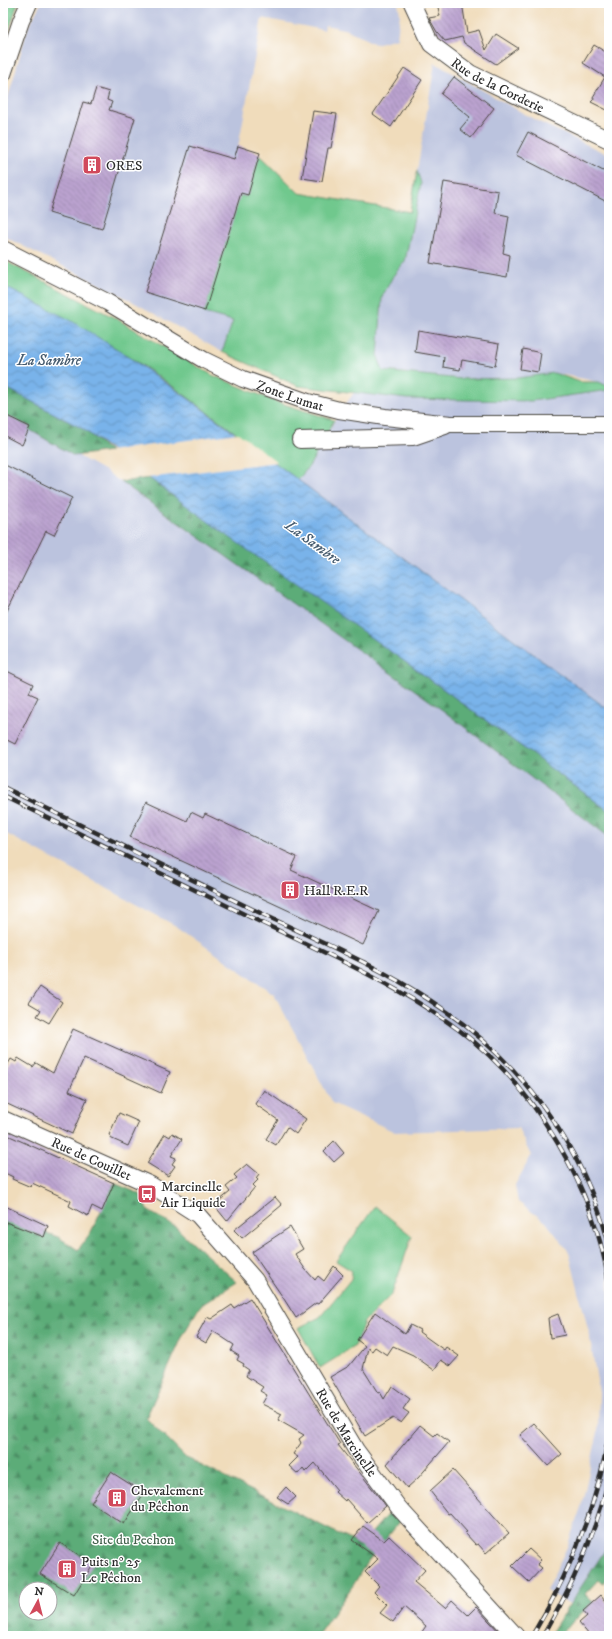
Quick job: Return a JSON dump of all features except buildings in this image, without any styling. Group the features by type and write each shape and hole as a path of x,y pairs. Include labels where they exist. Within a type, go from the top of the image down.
{"street":[{"path":"3,74 21,21 29,3"},
{"name":"Rue de la Corderie","path":"412,3 431,44 470,73 609,140"},
{"name":"Zone Lumat","path":"3,249 107,302 204,360 242,379 282,394 339,410 385,417 451,424 609,424"},
{"path":"300,440 413,437 451,424"},
{"name":"Rue de Couillet","path":"3,1120 151,1185 198,1215"},
{"name":"Rue de Marcinelle","path":"198,1215 255,1280 356,1450 399,1508 516,1636"}],"shaded area":[{"path":"41,3 398,3 400,14 397,38 375,44 348,30 325,25 324,30 262,18 238,148 259,154 246,197 240,195 204,313 233,320 222,352 128,299 7,238 3,234 3,115 28,27"},
{"path":"435,63 537,121 609,155 609,387 599,382 554,373 518,378 452,379 383,371 378,357 382,297 393,276 405,261 421,183 417,171"},
{"path":"609,390 609,710 298,480 310,465 337,416 354,393 531,401"},
{"path":"3,414 105,471 433,703 609,837 609,1544 570,1604 546,1591 567,1547 581,1507 598,1432 599,1392 589,1333 569,1252 546,1222 518,1202 515,1185 531,1156 518,1128 395,1132 332,1103 274,994 176,926 3,832"}],"green space":[{"path":"3,3 18,3 3,48"},
{"path":"259,154 299,193 410,212 417,171 421,183 405,261 393,276 382,297 378,357 383,371 461,379 518,378 554,373 580,382 599,382 609,387 609,390 531,401 407,399 298,386 222,352 233,321 204,313 239,195 246,197"},
{"path":"3,260 115,318 212,375 277,402 334,420 310,465 298,480 189,398 145,367 78,326 3,286"},
{"path":"3,386 83,429 110,451 74,456 3,414"},
{"path":"149,478 432,681 609,811 609,837 433,703 121,482"},
{"name":"Site du Pechon","path":"114,1183 140,1194 147,1210 177,1228 237,1282 200,1306 183,1335 146,1418 186,1458 361,1545 392,1509 402,1519 365,1565 354,1584 317,1636 3,1636 3,1218 58,1237 78,1250 91,1232"},
{"path":"375,1206 412,1236 392,1294 364,1322 355,1346 320,1368 298,1328 320,1317 351,1279 352,1271 336,1261"},
{"path":"609,1544 609,1578 603,1583 598,1580 585,1594 593,1602 558,1636 549,1636"}],"water":[{"name":"La Sambre","path":"3,286 70,320 123,353 186,397 609,710 609,811 435,683 221,531 83,429 3,386"}],"pier":[{"path":"238,433 277,462 147,478 109,451"}],"railway":[{"path":"3,787 366,963 431,1001 463,1024 492,1049 519,1076 543,1106 564,1138 582,1171 597,1207 609,1244"},
{"path":"3,796 185,886 328,954 408,997 459,1030 487,1053 513,1081 537,1111 558,1144 576,1178 591,1214 602,1249 609,1285"},
{"path":"532,1636 558,1588 580,1538 597,1487 609,1434"},
{"path":"543,1636 564,1599 582,1560 597,1520 609,1479"}],"place":[{"name":"ORES","path":"92,165"},
{"name":"Hall R.E.R","path":"290,890"},
{"name":"Marcinelle Air Liquide","path":"147,1194"},
{"name":"Chevalement du Pêchon","path":"117,1498"},
{"name":"Puits n° 25 Le Pêchon","path":"67,1569"}]}
